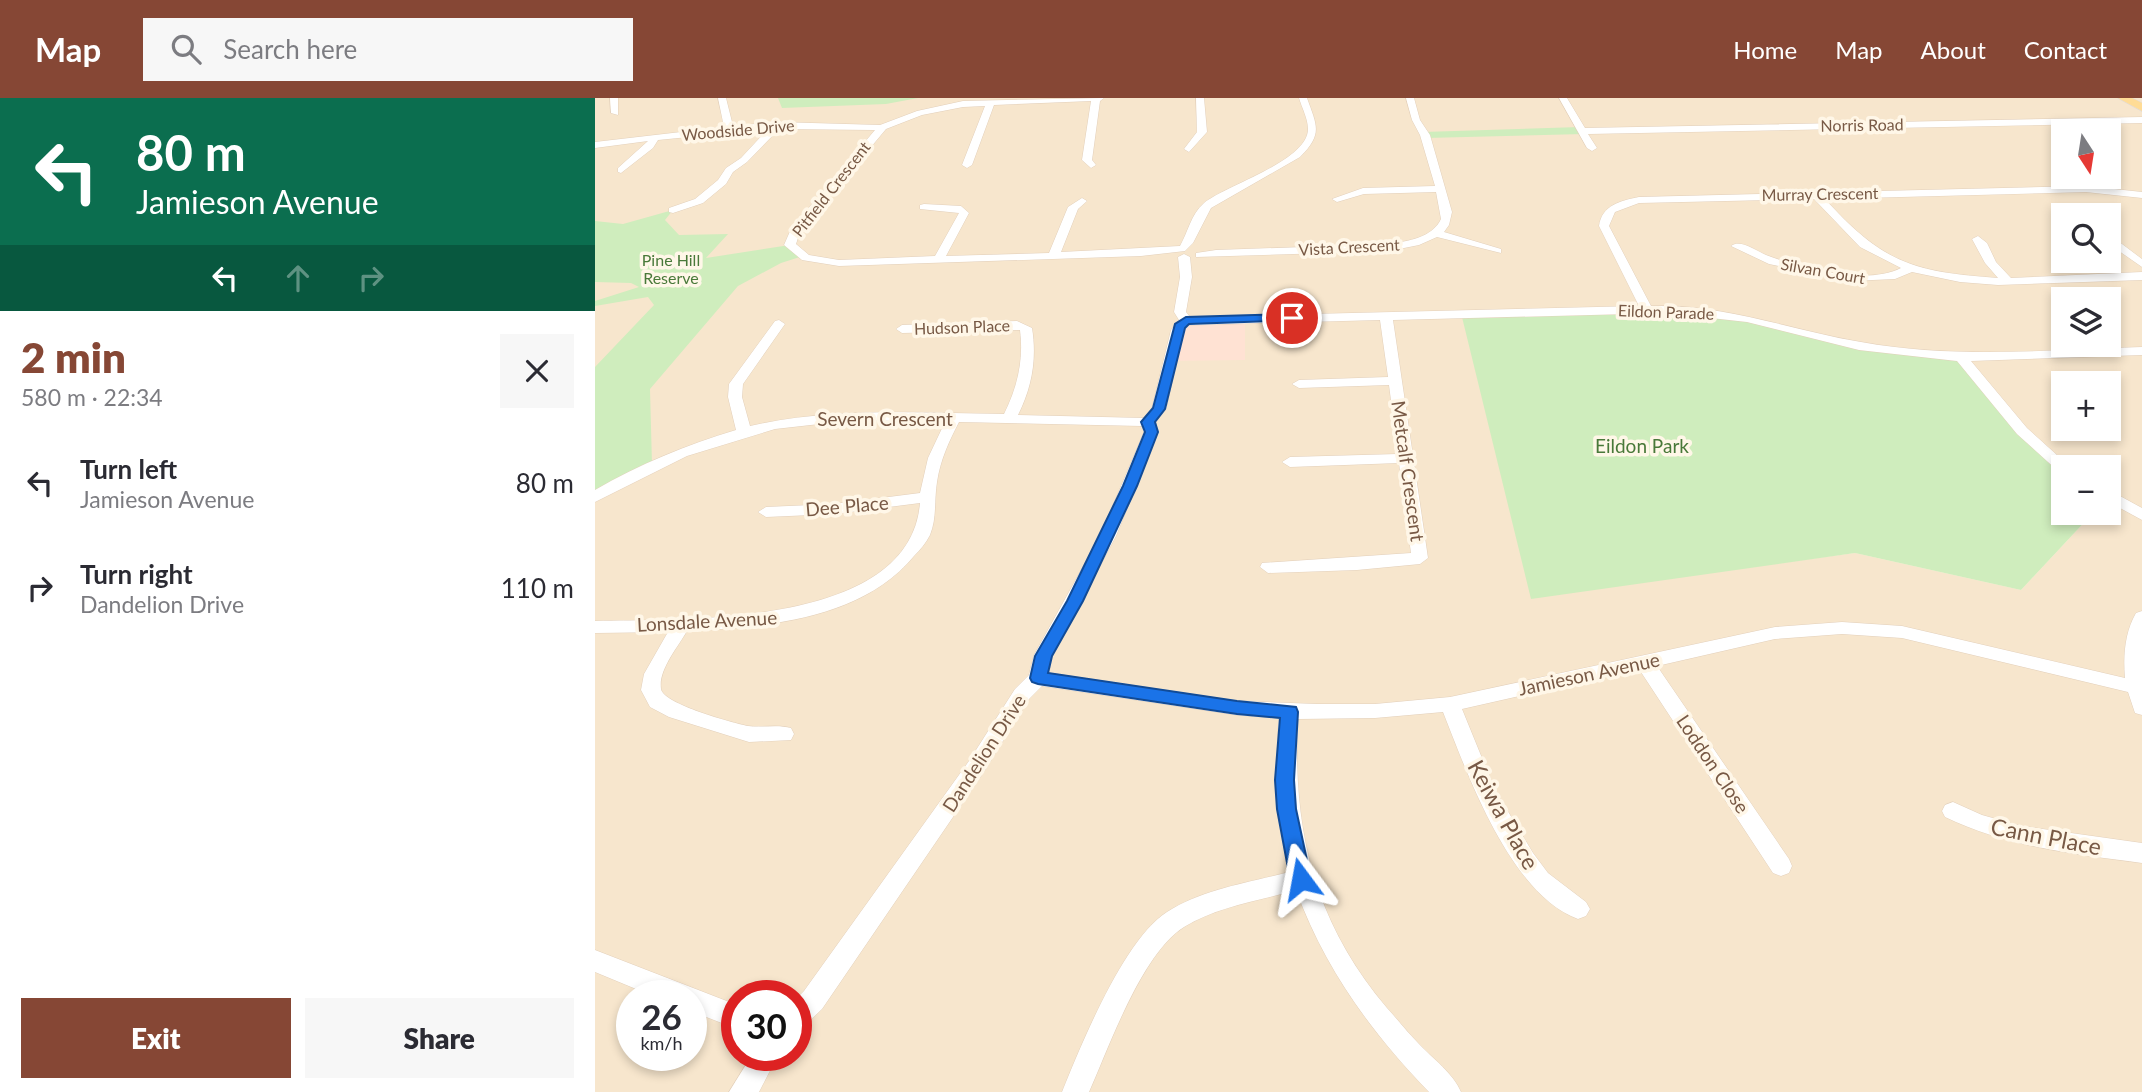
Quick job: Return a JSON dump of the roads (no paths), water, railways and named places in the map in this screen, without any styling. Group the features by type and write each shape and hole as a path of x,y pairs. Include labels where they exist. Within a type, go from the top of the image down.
{"main road":[{"path":"2124,98 2142,108"}],"street":[{"path":"614,98 615,113"},
{"path":"722,98 729,129"},
{"path":"1091,165 1087,160 1098,98"},
{"name":"Pitfield Crescent","path":"1098,98 991,102 929,111 881,128 795,231 790,245 806,258 826,262 1190,252"},
{"path":"1189,149 1202,132 1200,98"},
{"path":"1190,252 1193,234 1203,210 1304,148 1312,129 1303,98"},
{"path":"1410,98 1416,120 1425,135 1447,219 1436,233 1497,251"},
{"path":"1563,98 1591,148"},
{"path":"967,165 991,102"},
{"name":"Norris Road","path":"1582,131 2142,120"},
{"name":"Woodside Drive","path":"595,145 777,125 837,124 881,128"},
{"path":"673,210 699,201 722,182 729,170 746,159 777,125"},
{"path":"621,170 650,146 654,138"},
{"name":"Murray Crescent","path":"1647,309 1604,226 1610,210 1629,202 1651,198 2086,189 2142,195"},
{"path":"1336,199 1363,191 1440,190"},
{"path":"1816,195 1865,246 1910,268 1967,279 2142,276"},
{"path":"1054,255 1073,207 1082,201"},
{"path":"924,207 953,207 964,213 939,259"},
{"name":"Vista Crescent","path":"1190,252 1386,247 1413,243 1436,233"},
{"path":"1978,239 1983,244 1991,264 2007,280"},
{"name":"Silvan Court","path":"1737,246 1763,260 1853,279 1901,276 1910,268"},
{"path":"2121,248 2142,264"},
{"name":"Dandelion Drive","path":"812,999 969,778 1021,694 1038,678 1043,656 1075,601 1130,486 1151,432 1148,422 1159,409 1177,330 1186,321 1180,312 1190,252"},
{"name":"Eildon Parade","path":"1186,321 1647,309 1729,315 1880,350 1961,357 2142,351"},
{"name":"Metcalf Crescent","path":"1268,567 1334,566 1421,558 1386,315"},
{"name":"Hudson Place","path":"902,329 1022,326 1035,318"},
{"path":"744,432 735,397 736,384 779,324"},
{"name":"Hudson Place","path":"1009,419 1021,393 1028,363 1026,331 1022,326"},
{"path":"1961,357 2022,430 2051,457"},
{"path":"1299,384 1395,382"},
{"name":"Severn Crescent","path":"595,497 652,465 744,432 794,421 842,416 1148,422"},
{"name":"Lonsdale Avenue","path":"595,627 788,616 824,606 854,593 883,576 912,550 925,527 934,459 954,418"},
{"path":"1290,462 1406,458"},
{"name":"Dee Place","path":"766,512 834,509 928,497"},
{"path":"2121,502 2142,514"},
{"path":"2142,617 2134,645 2135,687 2142,708"},
{"path":"682,624 653,674 651,690 657,702 675,712 749,734 784,734"},
{"name":"Jamieson Avenue","path":"1038,678 1237,708 1289,712 1365,712 1450,704 1796,630 1870,629 1924,636 2135,687"},
{"name":"Loddon Close","path":"1645,663 1781,866"},
{"name":"Keiwa Place","path":"1450,704 1486,793 1525,860 1540,880 1578,909"},
{"path":"1289,712 1284,780 1286,809 1301,879 1341,962 1367,1002 1397,1041 1448,1092"},
{"name":"Cann Place","path":"1952,811 1976,824 2012,832 2142,853"},
{"path":"1075,1092 1138,962 1158,933 1187,913 1301,879"},
{"path":"595,961 643,980"},
{"path":"742,1092 758,1071"}],"park label":[{"name":"Pine Hill Reserve","path":"671,269"},
{"name":"Eildon Park","path":"1642,446"}]}
